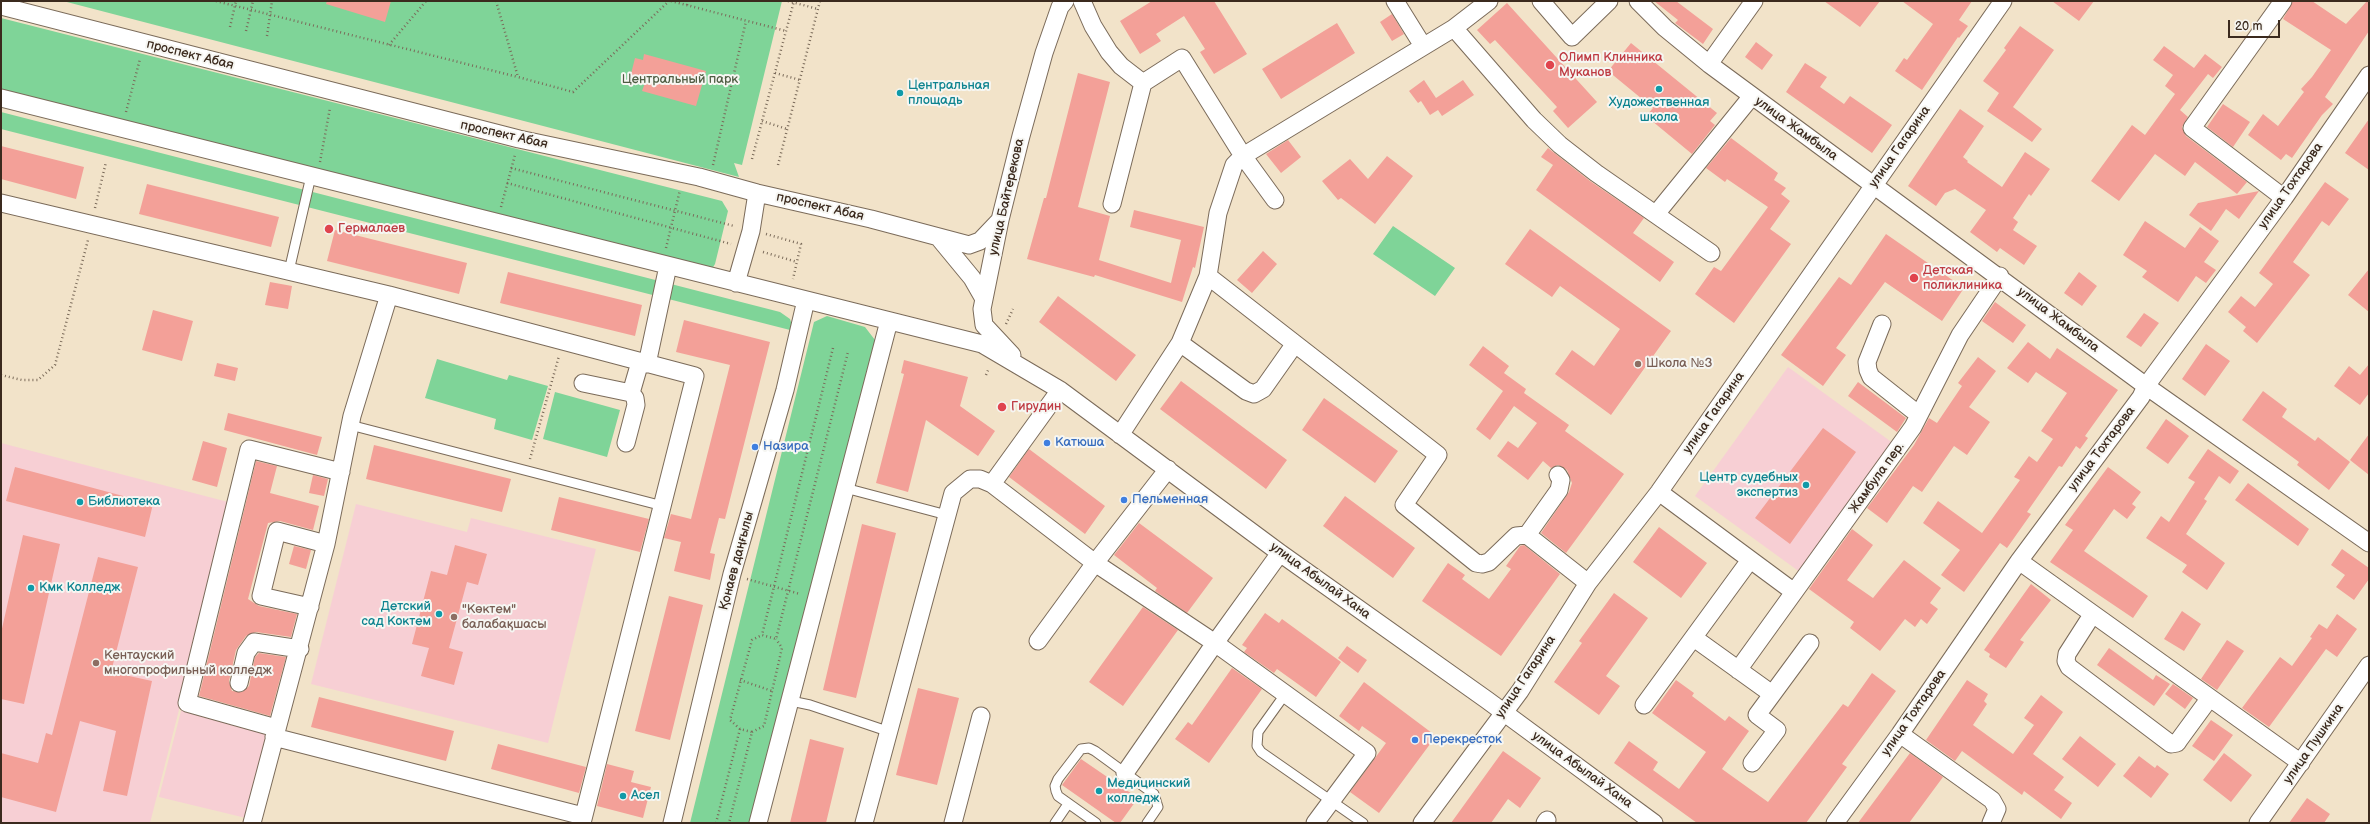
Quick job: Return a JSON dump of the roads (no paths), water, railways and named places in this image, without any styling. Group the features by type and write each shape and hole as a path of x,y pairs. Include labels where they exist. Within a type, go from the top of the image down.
{"street":[{"path":"1082,1 1093,26 1109,52 1121,66 1144,83"},
{"path":"1395,1 1423,46"},
{"path":"1120,435 1180,342 1208,276 1218,213 1234,165 1243,156 1454,28 1489,1"},
{"path":"1541,1 1572,36 1609,1"},
{"name":"улица Жамбыла","path":"1638,1 1665,28 1709,64 1752,96 2000,276 2146,386 2369,543"},
{"path":"1709,64 1754,1"},
{"name":"улица Гагарина","path":"1422,823 1502,712 1520,691 1588,583 1659,492 2003,1"},
{"path":"2283,1 2192,128 2284,198"},
{"name":"улица Байтерекова","path":"1038,375 1007,351 984,325 982,309 1000,220 1044,53 1059,3"},
{"name":"проспект Абая","path":"1,6 519,139 699,177 757,193 871,219 939,238 973,245 984,238 1000,220"},
{"path":"1454,28 1534,120 1560,145 1596,173 1711,253"},
{"path":"1112,204 1144,83 1182,58 1243,156 1275,200"},
{"name":"улица Тохтарова","path":"1835,823 1900,734 2019,561 2141,397 2146,386 2284,198 2369,75"},
{"path":"1656,214 1752,96"},
{"path":"1,98 889,321 758,823"},
{"path":"736,283 750,231 757,193"},
{"path":"1,203 91,226 389,295 695,376 582,819 275,733 187,703 249,449 341,472"},
{"path":"939,238 972,278 984,299"},
{"path":"631,393 643,363 665,265"},
{"path":"1208,276 1294,345 1438,455 1404,505 1476,563 1482,564 1489,562 1516,536 1527,535 1588,583"},
{"name":"Жамбула пер.","path":"1738,670 1880,474 1920,415 1960,335 2000,276"},
{"path":"252,823 275,733 300,649 326,544 350,426 389,295"},
{"name":"Қонаев даңғылы","path":"672,823 732,574 785,390 806,300"},
{"name":"улица Абылай Хана","path":"889,321 982,344 1038,375 1654,823"},
{"path":"1882,324 1867,362 1868,370 1871,377 1920,415"},
{"path":"1180,342 1246,391 1254,394 1263,389 1294,345"},
{"path":"583,383 631,393 635,398 636,405 626,443"},
{"path":"992,484 1060,390"},
{"path":"1038,642 1095,563 1168,469"},
{"path":"1527,535 1559,490 1560,480 1558,475"},
{"path":"864,823 890,732 953,492 962,483 970,478 980,478 992,484 1095,563 1286,693 1367,753 1315,823"},
{"path":"1659,492 1794,592"},
{"path":"310,607 261,596 276,531 326,544"},
{"path":"1125,773 1214,643 1280,552"},
{"path":"1644,705 1750,560"},
{"path":"2019,561 2092,615 2301,763"},
{"path":"2092,615 2067,654 2066,661 2070,666 2171,744 2176,743 2179,740 2209,698"},
{"path":"1694,638 1772,694"},
{"path":"239,683 246,653 254,642 300,649"},
{"path":"1752,763 1777,730 1757,715 1810,643"},
{"name":"улица Пушкина","path":"2258,823 2368,668"},
{"path":"952,823 981,716"},
{"path":"1900,734 1992,800 1997,809 1991,823"}],"lane":[{"path":"289,271 314,177"},
{"path":"350,426 662,506"},
{"path":"845,488 947,515"},
{"path":"1286,693 1258,732 1256,746 1261,752 1363,823"},
{"path":"791,701 810,705 890,732"},
{"path":"1096,823 1058,796 1055,786 1081,749 1090,748 1095,751 1154,794 1158,800 1158,806 1147,823"},
{"path":"1055,823 1068,804"}],"place":[{"name":"ОЛимп Клинника Муканов","path":"1550,65"},
{"name":"Художественная школа","path":"1659,89"},
{"name":"Центральная площадь","path":"900,93"},
{"name":"Гермалаев","path":"329,229"},
{"name":"Детская поликлиника","path":"1914,278"},
{"name":"Школа №3","path":"1638,364"},
{"name":"Гирудин","path":"1002,407"},
{"name":"Катюша","path":"1047,443"},
{"name":"Назира","path":"755,447"},
{"name":"Центр судебных экспертиз","path":"1806,485"},
{"name":"Пельменная","path":"1124,500"},
{"name":"Библиотека","path":"80,502"},
{"name":"Кмк Колледж","path":"31,588"},
{"name":"Детский сад Коктем","path":"439,614"},
{"name":"\"Көктем\" балабақшасы","path":"454,617"},
{"name":"Кентауский многопрофильный колледж","path":"96,663"},
{"name":"Перекресток","path":"1415,740"},
{"name":"Медицинский колледж","path":"1099,791"},
{"name":"Асел","path":"623,796"}],"park label":[{"name":"Центральный парк","path":"680,80"}]}
